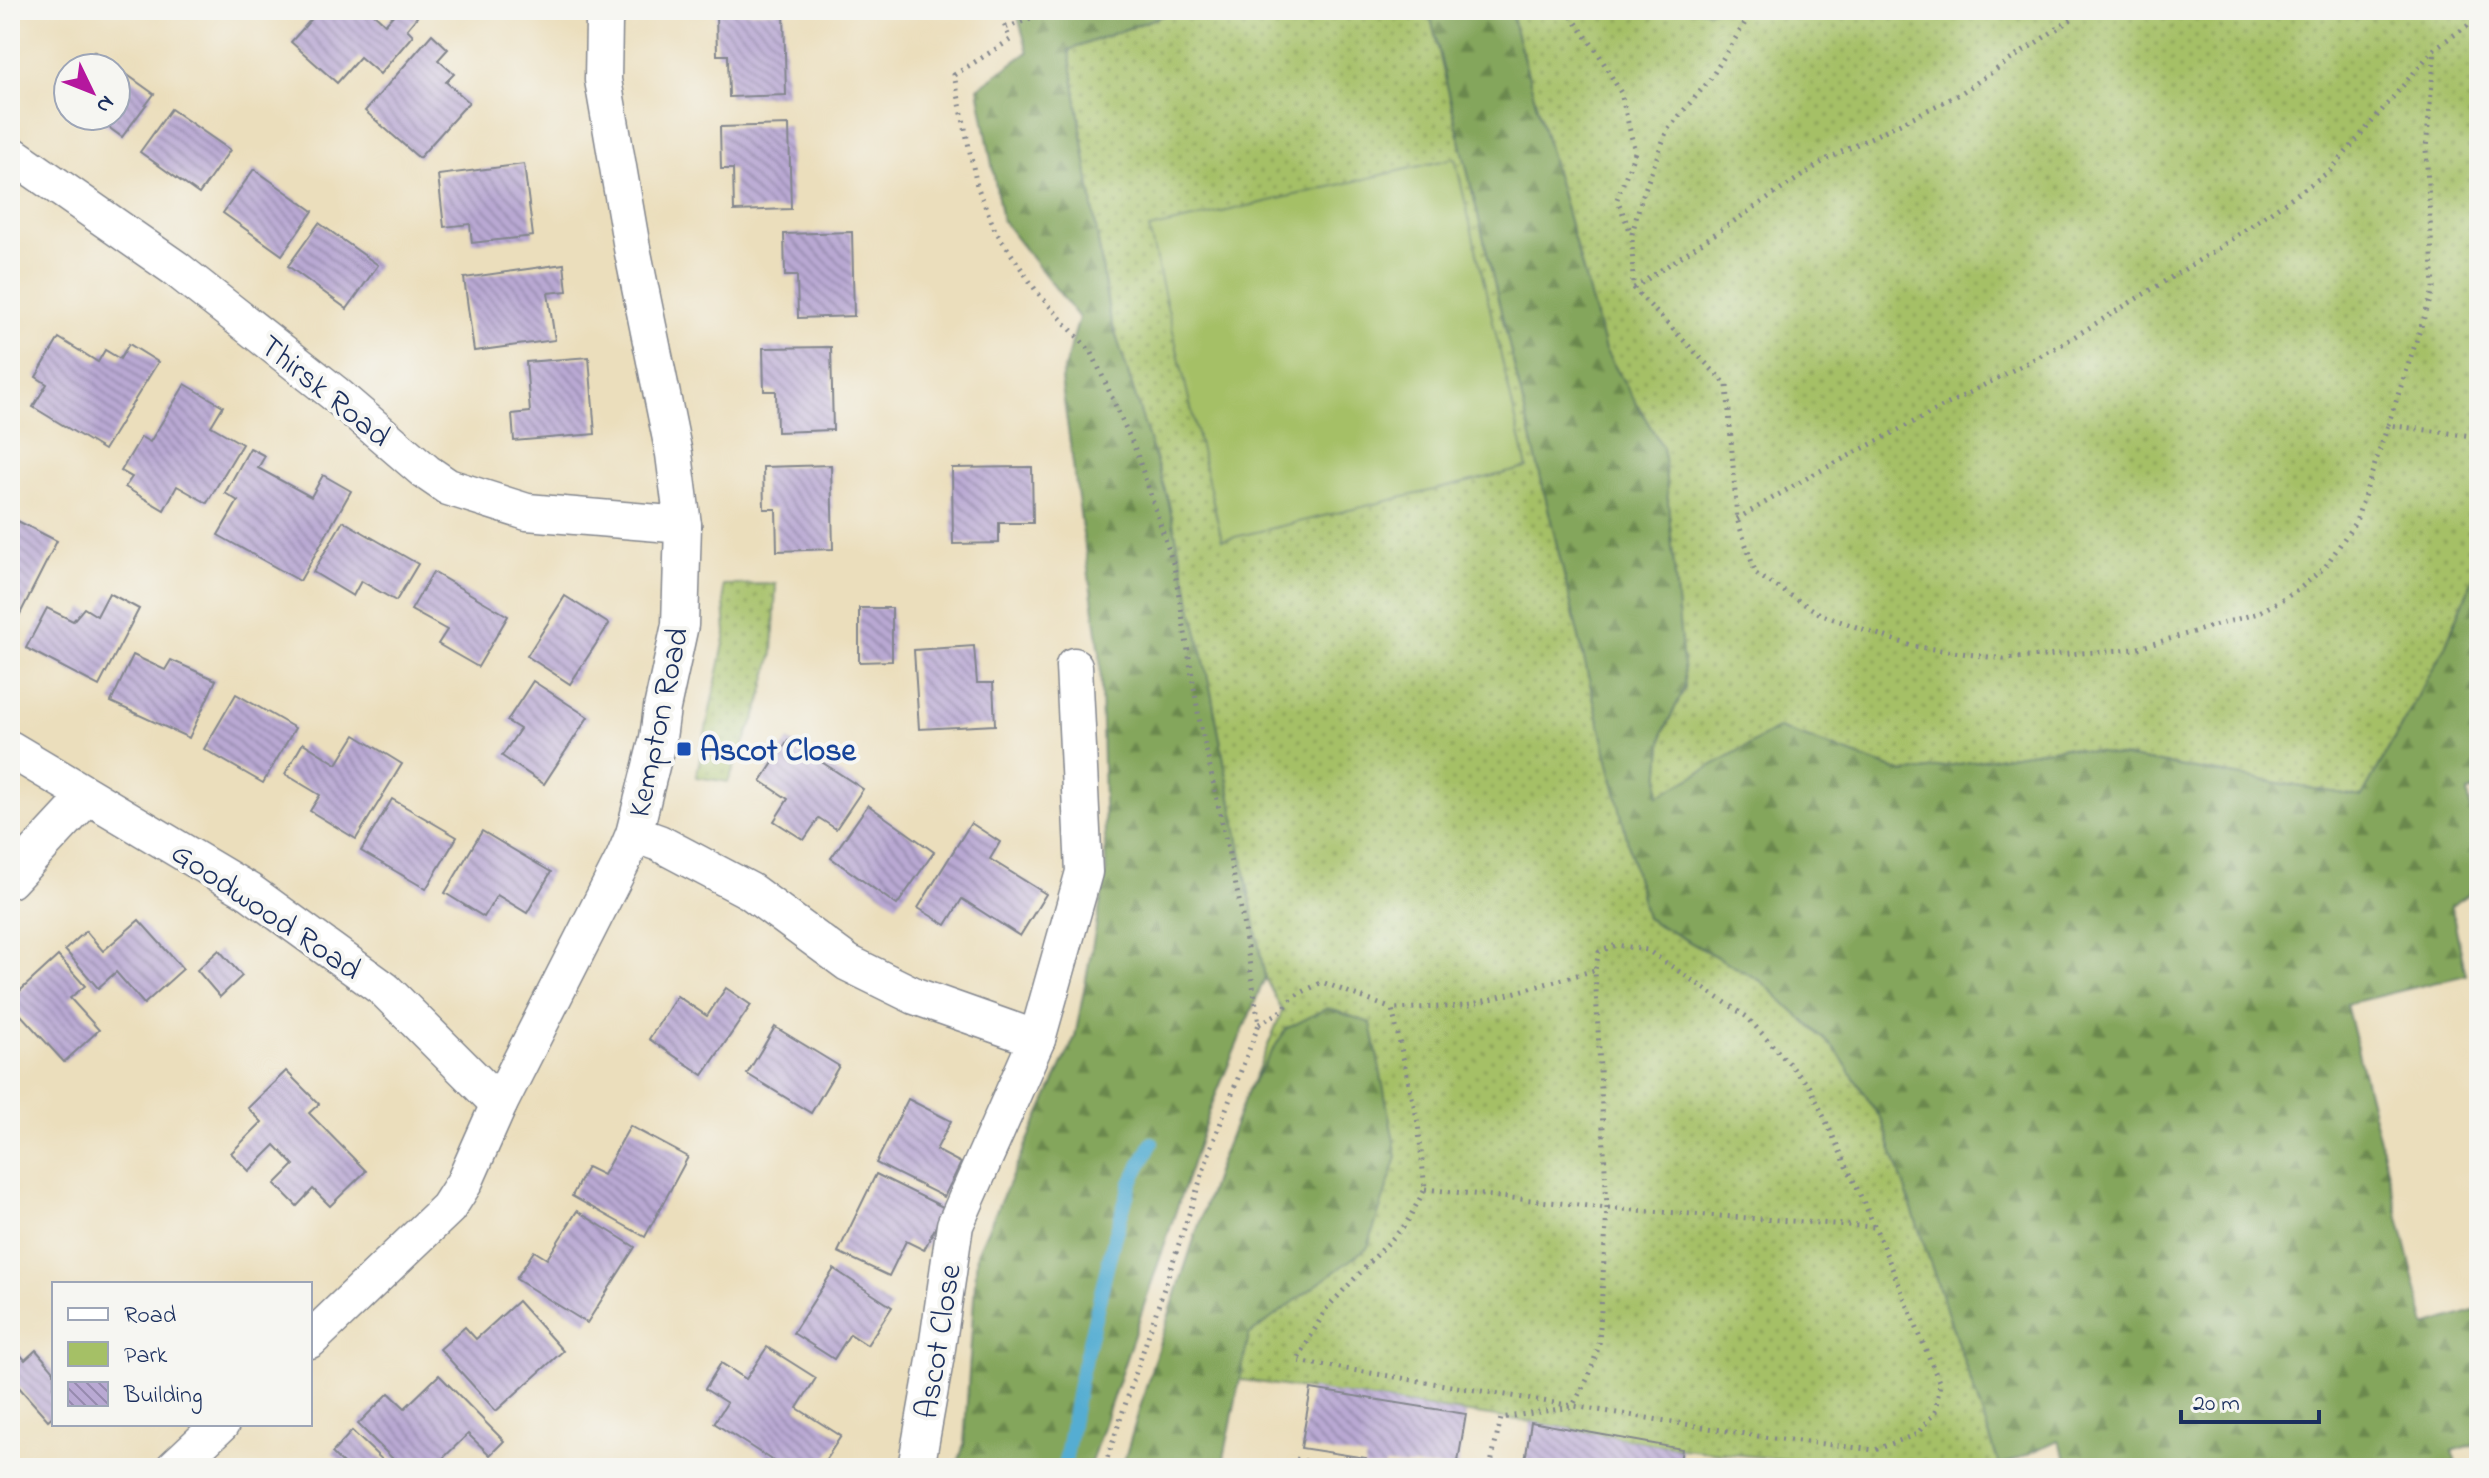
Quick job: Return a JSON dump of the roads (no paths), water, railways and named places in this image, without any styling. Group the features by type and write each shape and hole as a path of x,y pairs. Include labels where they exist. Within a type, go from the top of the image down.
{"street":[{"name":"Kempton Road","path":"312,1338 448,1208 464,1183 499,1104 634,834 658,738 680,625 683,525 674,454 632,248 603,80 598,14"},
{"name":"Thirsk Road","path":"10,153 175,268 448,487 527,512 683,525"},
{"name":"Ascot Close","path":"916,1468 955,1225 1037,1039 1084,872 1074,666"},
{"name":"Goodwood Road","path":"10,749 250,892 385,990 499,1104"},
{"path":"10,880 88,796"},
{"path":"634,834 659,843 750,891 848,963 915,996 1037,1039"},
{"path":"174,1468 219,1426"}],"waterway":[{"path":"1064,1468 1080,1379 1114,1239 1131,1183 1152,1143"}],"place":[{"name":"Ascot Close","path":"684,749"}]}
